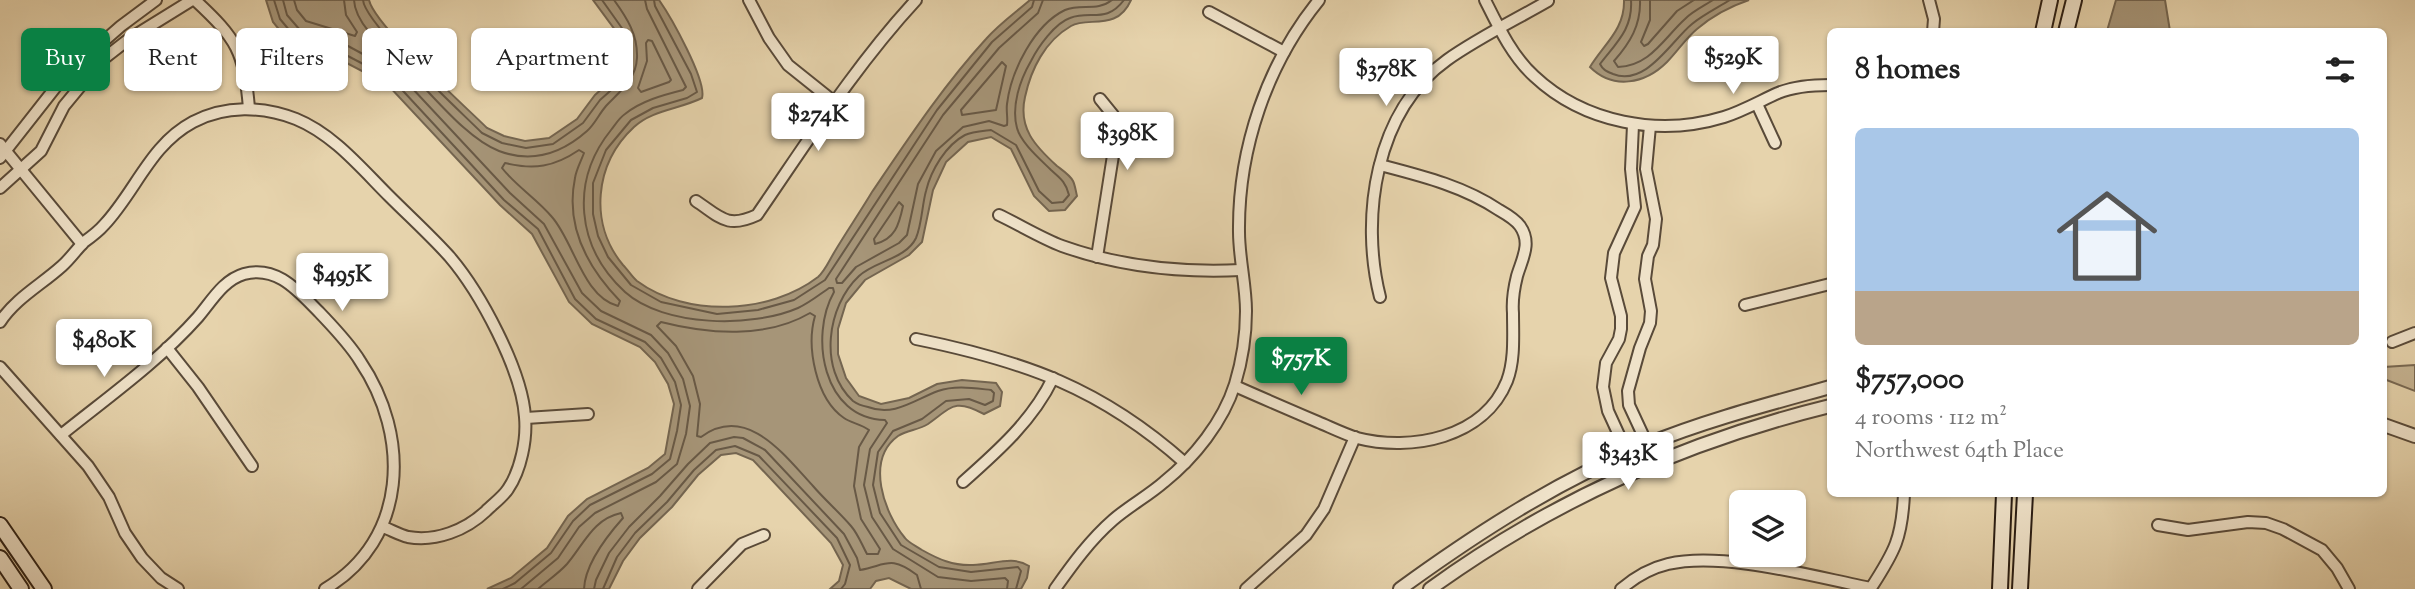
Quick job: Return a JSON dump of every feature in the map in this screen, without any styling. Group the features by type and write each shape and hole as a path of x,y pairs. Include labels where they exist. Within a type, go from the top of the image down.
{"main road":[{"path":"2044,28 2050,0"},
{"path":"2067,28 2074,0"},
{"path":"2000,589 2004,497"},
{"path":"2020,589 2025,497"},
{"path":"0,525 44,589"},
{"path":"0,558 21,589"}],"street":[{"path":"82,244 23,169 2,150 66,74 156,0"},
{"path":"0,188 41,151 64,106 103,61 129,39 194,0 225,28 238,49 246,71 249,107"},
{"path":"749,0 769,38 788,65 833,101"},
{"path":"695,201 726,221 742,222 757,215 833,101 916,0"},
{"path":"1055,589 1089,544 1113,520 1165,482 1185,463 1206,439 1235,386 1242,355 1246,311 1239,232 1250,139 1284,52 1304,18 1319,0"},
{"path":"1485,0 1499,29 1532,75 1555,94 1581,107 1633,125 1698,124 1725,117 1797,87 1827,85"},
{"path":"1929,0 1933,28"},
{"path":"1380,298 1370,236 1373,201 1380,165 1390,135 1405,106 1427,77 1446,60 1548,1"},
{"path":"1209,12 1284,52"},
{"path":"1097,257 1117,130 1113,115 1100,99"},
{"path":"1757,104 1775,143"},
{"path":"0,322 9,308 63,265 111,217 157,151 173,134 195,121 249,107 277,112 299,120 332,139 449,257 495,329 520,392 526,418 518,467 508,489 476,520 454,532 430,537 408,537 383,527"},
{"path":"1633,125 1631,169 1635,207 1614,253 1611,278 1621,316 1621,329 1619,340 1606,363 1604,387 1608,411 1635,470"},
{"path":"1650,125 1646,169 1656,219 1645,279 1651,311 1650,323 1632,371 1628,391 1629,405 1655,461"},
{"path":"1235,386 1355,437 1384,443 1411,444 1437,439 1460,430 1482,416 1499,398 1508,378 1513,353 1512,303 1526,250 1526,237 1510,217 1470,192 1439,180 1380,165"},
{"path":"999,215 1060,245 1097,257 1158,270 1241,270"},
{"path":"61,435 167,348 221,289 240,275 256,272 272,274 288,281 336,330 361,362 377,390 388,424 395,480 383,527 353,570 325,589"},
{"path":"1745,305 1827,285"},
{"path":"2392,342 2415,333"},
{"path":"916,340 979,352 1026,367 1081,390 1159,440 1185,463"},
{"path":"167,348 198,387 252,466"},
{"path":"0,367 88,466 109,497 125,533 142,558 161,578 178,589"},
{"path":"963,482 1001,449 1042,402 1053,378"},
{"path":"1400,589 1503,519 1556,488 1647,444 1749,408 1827,388"},
{"path":"1430,589 1564,503 1635,470 1755,427 1827,407"},
{"path":"526,418 588,414"},
{"path":"2387,426 2415,436"},
{"path":"1246,589 1306,535 1324,509 1355,437"},
{"path":"1785,567 1871,588 1899,538 1904,497"},
{"path":"2158,525 2188,530 2248,522 2266,523 2303,538 2322,550 2349,589"},
{"path":"698,589 742,544 764,535"},
{"path":"1621,589 1634,578 1666,564 1729,561"}],"shaded area":[{"path":"2415,365 2415,391 2387,380 2387,367"}],"water":[{"path":"266,0 369,0 387,28 362,28 362,71 348,64 348,28 278,28 273,22"},
{"path":"593,0 659,0 694,64 702,98 641,121 621,142 611,158 604,176 601,213 612,249 637,281 657,293 680,301 728,307 776,298 798,289 821,274 872,192 941,94 970,57 1002,23 1030,0 1131,0 1125,10 1110,20 1078,23 1062,32 1040,57 1028,87 1023,108 1030,136 1074,184 1077,196 1065,210 1049,211 1034,196 1011,149 991,137 968,142 946,162 933,190 922,242 909,255 865,280 846,303 838,329 838,354 846,378 859,396 881,404 909,398 937,384 962,380 996,383 1002,392 1000,406 984,414 966,406 954,407 924,426 898,436 888,446 882,459 881,487 890,515 911,543 952,563 1023,563 1029,566 1021,589 911,589 889,578 876,581 870,589 830,589 839,581 843,565 831,543 753,460 736,453 721,455 698,475 672,507 640,538 623,561 609,589 487,589 511,578 547,548 568,516 587,499 648,468 665,454 674,404 668,384 655,362 640,347 592,324 569,302 532,234 500,205 394,91 448,91 487,128 504,136 525,141 549,138 577,119 600,91 633,91 633,28 614,28"},
{"path":"1624,0 1749,0 1722,12 1703,25 1671,58 1649,75 1619,81 1609,79 1590,67 1613,36 1621,19"},
{"path":"2116,0 2165,0 2170,28 2108,28"}]}
